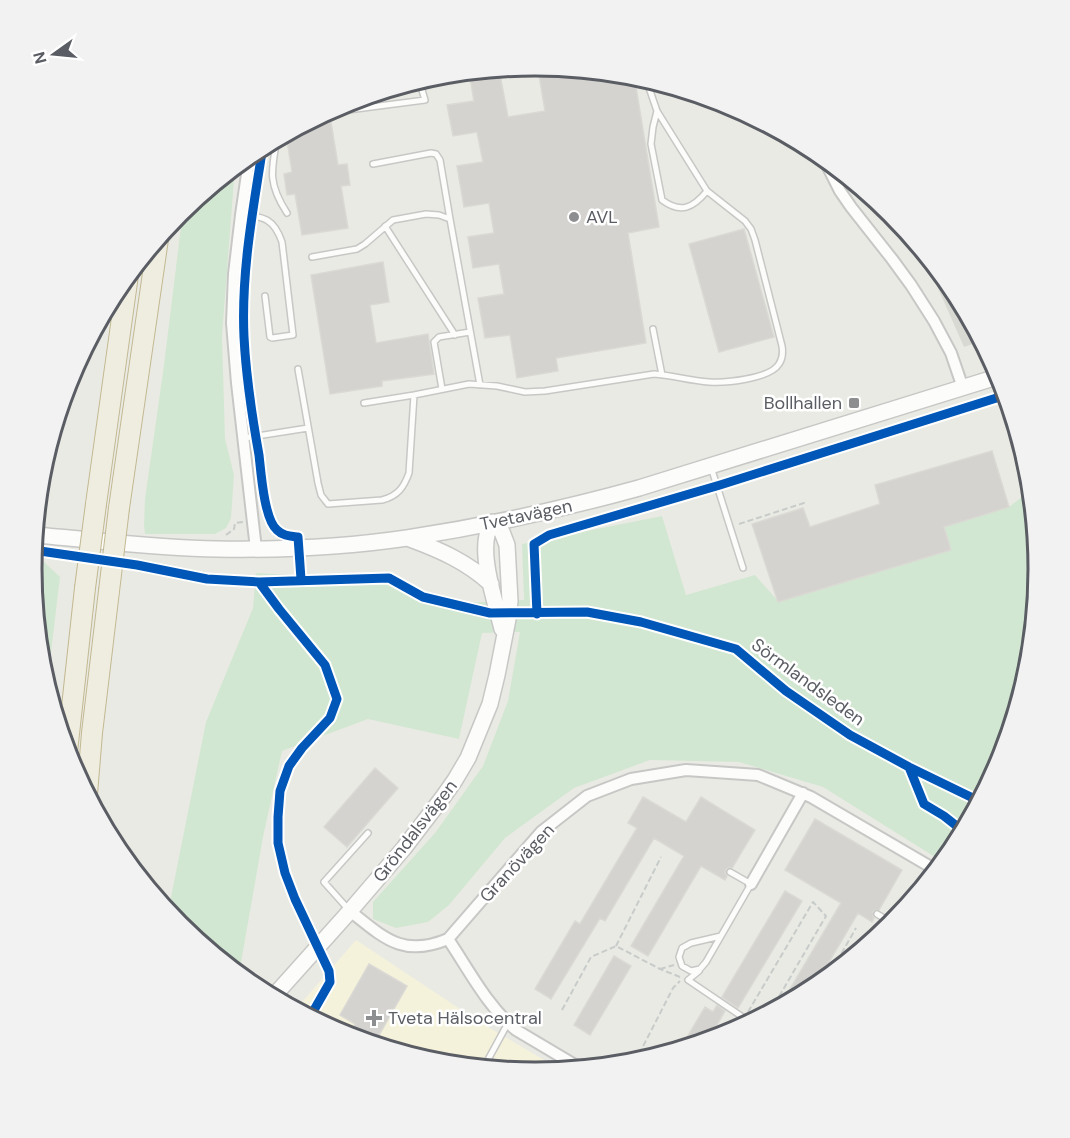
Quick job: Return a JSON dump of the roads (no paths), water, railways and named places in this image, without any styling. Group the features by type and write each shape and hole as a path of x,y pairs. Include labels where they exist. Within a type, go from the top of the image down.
{"highway":[{"path":"89,778 119,508 156,254"},
{"path":"69,731 85,588 125,295"}],"main road":[{"name":"Tvetavägen","path":"43,535 215,549 299,547 407,538 590,502 990,379"},
{"name":"Gröndalsvägen","path":"279,990 404,848 464,766 490,704 508,619 510,601 507,545 502,532 493,522 487,534 486,548 491,584 504,635"},
{"path":"407,538 434,547 461,561 491,584"}],"street":[{"path":"248,169 234,274 232,323 256,549"},
{"path":"833,176 851,207 911,285 934,321 951,353 963,388"},
{"name":"Granövägen","path":"448,939 541,832 587,796 631,779 686,770 758,776 802,793 928,867"},
{"path":"751,884 802,793"},
{"path":"350,911 395,944 409,947 436,944 448,939 488,1000 508,1023 568,1061"}],"lane":[{"path":"361,108 425,100 422,89"},
{"path":"364,403 469,384 497,386 525,392 662,375 707,382 735,381 769,372 780,363 783,354 751,230 744,221 706,191 657,111 650,90"},
{"path":"657,111 651,144 662,200 671,206 684,208 695,204 706,191"},
{"path":"275,151 272,182 277,198 286,213"},
{"path":"372,164 431,153 436,154 440,160 480,385"},
{"path":"312,256 357,249 393,220 426,214 450,219"},
{"path":"241,215 265,220 279,231 292,335 270,337 265,296"},
{"path":"385,226 455,335"},
{"path":"653,329 662,375"},
{"path":"442,389 434,342 439,337 470,332"},
{"path":"298,369 318,483 321,495 328,504 390,498 399,492 409,473 414,395"},
{"path":"244,438 308,428"},
{"path":"711,466 743,568"},
{"path":"350,911 324,882 368,833"},
{"path":"730,872 751,884 706,962 688,980 741,1017"},
{"path":"877,914 884,918"},
{"path":"700,969 691,971 682,966 679,957 682,948 691,943 721,936"},
{"path":"488,1060 508,1023"}],"place":[{"name":"AVL","path":"574,217"},
{"name":"Bollhallen","path":"854,403"},
{"name":"Tveta Hälsocentral","path":"374,1018"}]}
